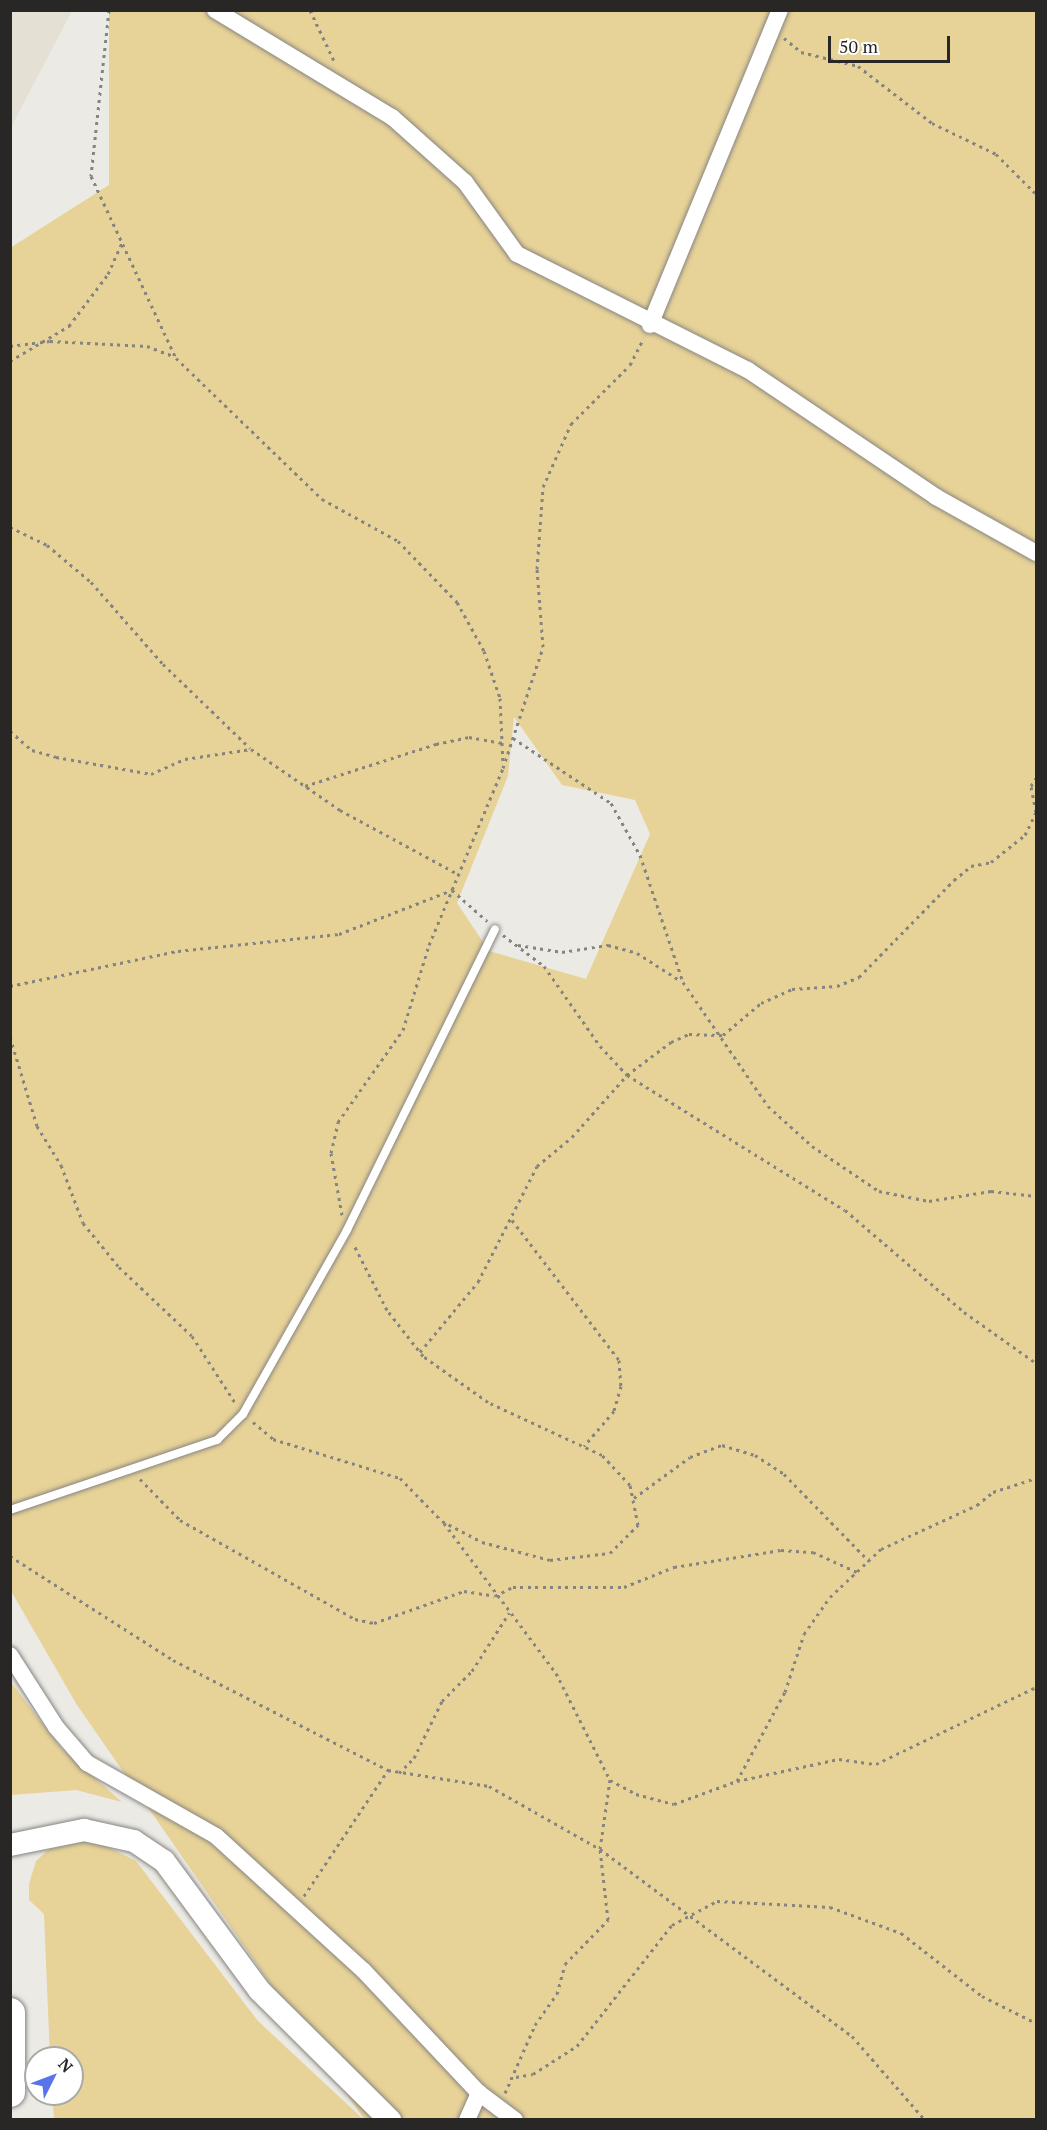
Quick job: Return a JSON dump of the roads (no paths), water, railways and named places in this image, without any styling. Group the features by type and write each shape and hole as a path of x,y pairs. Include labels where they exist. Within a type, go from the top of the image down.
{"highway":[{"path":"10,2013 10,2091"}],"main road":[{"path":"10,1860 21,1844 84,1830 134,1842 164,1861 259,1990 390,2120"}],"street":[{"path":"215,10 392,117 465,182 517,254 650,325 748,370 936,497 1036,554"},
{"path":"650,325 780,10"},
{"path":"10,1655 56,1727 87,1763 216,1836 298,1908 479,2093 514,2120"},
{"path":"466,2120 479,2093"}],"lane":[{"path":"10,1510 217,1440 243,1414 347,1230 495,929"}]}
